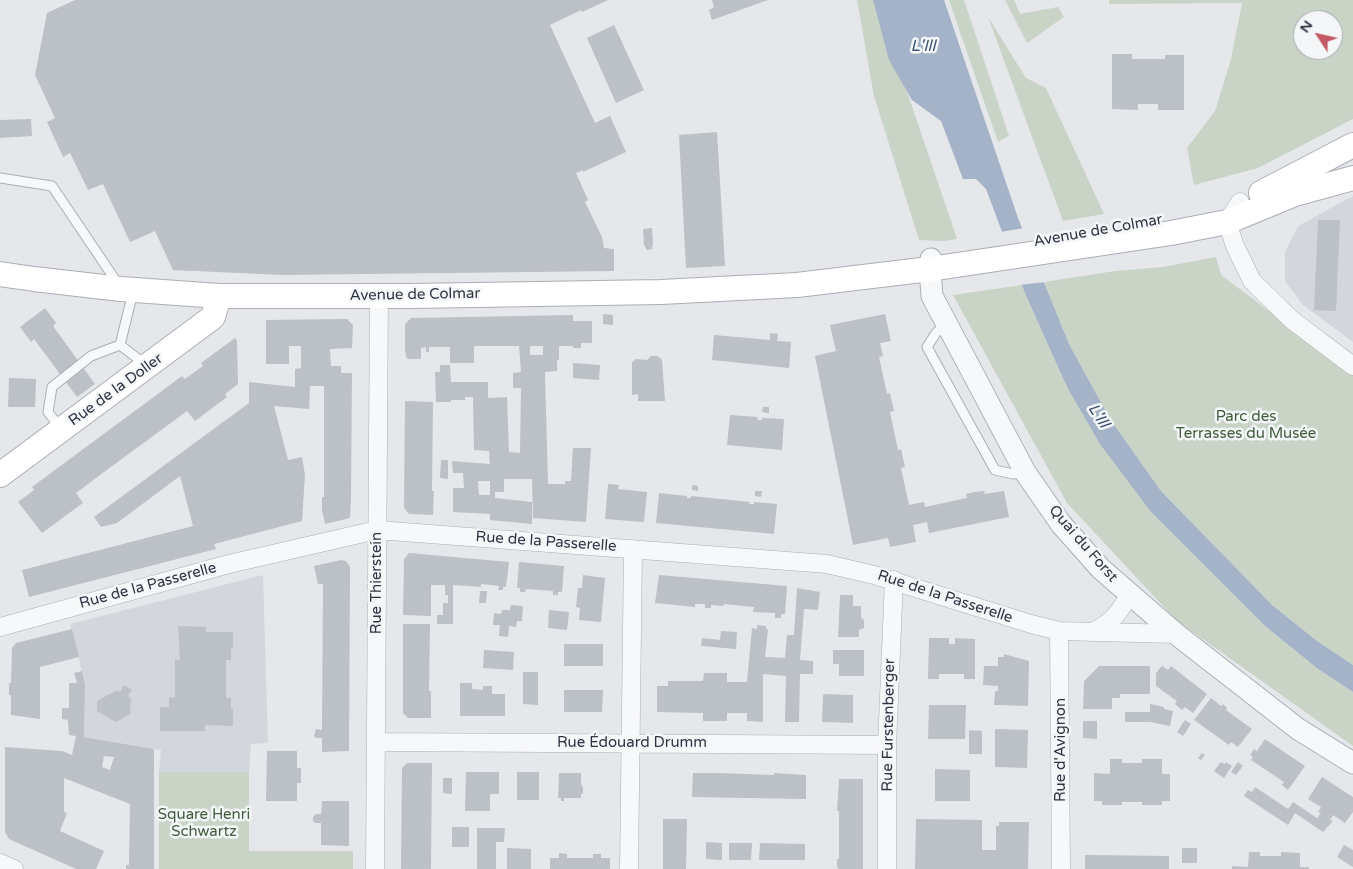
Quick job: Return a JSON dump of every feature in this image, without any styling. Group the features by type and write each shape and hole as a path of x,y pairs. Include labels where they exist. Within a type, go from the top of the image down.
{"main road":[{"name":"Avenue de Colmar","path":"939,263 1064,249 1223,208 1282,182 1353,145"},
{"name":"Avenue de Colmar","path":"0,274 127,289 218,296 661,292 797,285 1109,236 1171,233 1227,222 1295,194 1353,178"},
{"name":"Rue de la Doller","path":"0,475 213,318 218,296"}],"street":[{"path":"1240,202 1227,222 1235,246 1252,281 1292,320 1353,366"},
{"name":"Quai du Forst","path":"939,263 932,296 1025,472 1061,524 1100,569 1176,634 1298,729 1353,763"},
{"name":"Rue Thierstein","path":"375,869 379,296"},
{"name":"Rue de la Passerelle","path":"0,626 229,564 377,530 827,564 894,580 1031,624 1060,631 1176,634"},
{"path":"629,869 633,549"},
{"name":"Rue Furstenberger","path":"887,869 887,745 894,580"},
{"path":"1093,632 1117,616 1130,595"},
{"name":"Rue d'Avignon","path":"1060,631 1061,869"},
{"name":"Rue Édouard Drumm","path":"376,742 887,745"},
{"path":"0,863 14,869"}],"lane":[{"path":"0,178 52,186 127,289 120,345"},
{"path":"946,324 936,333 927,347 995,470 1013,474 1025,472"},
{"path":"120,345 148,367"},
{"path":"62,430 48,412 52,386 91,356 120,345"}],"shaded area":[{"path":"1353,196 1353,342 1303,305 1285,281 1285,252 1298,226"},
{"path":"263,575 268,743 251,744 249,772 159,772 161,750 84,737 85,684 70,624"}],"green space":[{"path":"857,0 876,0 957,239 944,241 919,240 874,96"},
{"path":"949,0 964,0 1009,136 998,142"},
{"path":"1005,0 1014,0 1020,14 1058,7 1064,17 1027,43"},
{"path":"1109,0 1353,0 1353,119 1258,168 1194,185 1187,148 1215,111 1231,59 1242,3 1109,4"},
{"path":"988,17 1026,78 1046,88 1104,214 1063,221"},
{"name":"Parc des Terrasses du Musée","path":"1216,257 1221,275 1353,374 1353,665 1317,641 1272,605 1161,491 1110,419 1069,344 1044,282 1115,271 1163,267"},
{"path":"1022,285 1067,387 1151,512 1265,626 1318,669 1353,692 1353,746 1176,620 1067,503 953,295"},
{"name":"Square Henri Schwartz","path":"159,772 249,772 249,851 353,851 353,869 159,869"}],"water":[{"name":"L'Ill","path":"873,0 944,0 1018,218 1069,344 1110,419 1161,491 1272,605 1317,641 1353,665 1353,692 1318,669 1265,626 1151,512 1100,444 1067,387 1025,293 986,189 976,179 963,179 941,121 912,100 889,60"}],"pier":[{"path":"1025,228 1046,282 1019,285 1000,232"}],"building":[{"path":"75,0 608,0 582,12 581,10 550,25 595,123 610,116 626,152 583,172 583,170 576,173 588,200 585,202 602,237 604,248 614,249 614,271 282,275 173,270 155,231 130,242 103,184 88,190 70,153 63,157 47,122 55,118 35,75 47,13"},
{"path":"712,0 768,0 712,20 709,10 714,7"},
{"path":"614,25 644,90 616,103 587,38"},
{"path":"1112,54 1132,54 1132,59 1165,59 1165,55 1184,55 1184,110 1158,110 1158,104 1138,104 1138,110 1112,109"},
{"path":"31,119 32,136 0,138 0,120"},
{"path":"717,132 725,266 686,268 679,135"},
{"path":"1318,220 1340,220 1336,311 1314,310"},
{"path":"652,228 652,249 647,250 644,245 643,229"},
{"path":"45,308 56,323 53,326 95,384 77,397 34,339 31,342 20,327"},
{"path":"603,314 613,315 613,325 603,324"},
{"path":"885,314 891,341 880,343 883,356 879,357 887,394 890,393 894,411 890,412 898,450 901,449 905,467 901,468 909,505 924,502 925,507 967,498 966,494 975,492 984,491 985,494 1004,491 1009,517 929,533 927,522 913,525 916,542 890,547 888,538 853,545 815,356 836,351 830,325"},
{"path":"573,315 573,321 592,321 592,343 581,343 581,348 559,346 557,371 545,372 548,484 565,484 565,481 571,481 573,448 591,448 586,522 533,518 532,479 504,479 504,492 495,492 495,498 532,502 532,524 490,520 490,514 453,512 453,488 464,488 463,473 453,473 452,461 490,464 489,451 474,450 473,397 465,397 465,400 451,400 451,402 436,402 435,372 440,372 440,365 450,365 451,382 488,382 488,398 507,397 509,452 520,453 521,388 513,388 513,373 521,372 519,346 474,346 474,363 450,363 450,347 429,347 429,352 426,352 426,347 421,348 421,359 408,359 405,348 405,324 411,318","holes":["530,346 543,346 543,355 530,355","478,481 490,481 490,495 479,495"]},
{"path":"347,319 353,325 352,348 330,349 331,366 341,366 341,373 352,373 350,518 325,524 322,510 322,497 324,497 324,386 310,386 309,409 274,406 288,460 302,457 305,475 302,521 214,544 216,549 29,597 22,570 193,526 180,476 117,523 101,527 94,517 249,403 249,382 295,387 295,369 301,368 301,346 289,346 289,364 266,364 266,320"},
{"path":"770,333 778,334 777,341 791,342 789,368 712,360 714,335 770,340"},
{"path":"235,338 237,341 238,384 225,394 227,397 195,421 187,411 76,493 83,503 42,533 18,502 34,490 32,487 182,376 185,379 203,366 201,363"},
{"path":"651,356 658,356 662,360 665,401 638,401 638,394 632,395 632,362 636,359 647,360"},
{"path":"573,363 600,365 599,380 573,378"},
{"path":"9,378 36,379 35,407 8,407"},
{"path":"405,401 433,402 433,515 409,514 404,508"},
{"path":"763,407 769,407 769,413 762,412"},
{"path":"730,415 758,417 757,420 762,420 762,418 784,419 782,450 727,445"},
{"path":"441,460 448,460 448,479 440,478"},
{"path":"608,484 619,485 618,489 647,492 644,522 605,519"},
{"path":"692,485 698,486 698,491 692,490"},
{"path":"755,491 762,491 761,497 755,496"},
{"path":"659,493 687,496 687,498 691,498 691,496 750,502 749,504 754,504 754,502 777,504 774,534 656,523"},
{"path":"409,553 509,562 506,587 503,587 503,590 498,590 499,586 481,584 481,587 453,585 453,624 437,624 437,615 443,615 443,603 448,603 448,595 445,595 445,585 431,585 431,616 403,615 404,559"},
{"path":"341,560 346,561 350,567 349,751 322,752 322,738 314,736 316,729 322,730 323,584 318,584 314,566"},
{"path":"519,562 564,566 562,592 558,592 558,595 553,595 553,591 526,589 525,592 520,592 520,588 517,588"},
{"path":"583,575 605,578 601,622 579,620 580,608 576,607 578,588 582,588"},
{"path":"659,575 787,586 785,614 781,614 781,618 775,618 775,613 753,612 754,607 724,604 723,606 711,605 711,608 705,608 705,604 695,604 695,607 655,603"},
{"path":"797,588 820,592 818,610 804,609 800,660 813,661 813,674 800,674 799,722 785,722 786,676 763,674 763,722 747,721 747,713 727,713 727,721 703,721 703,713 657,712 657,686 668,686 668,681 703,681 704,673 727,673 727,682 747,682 752,628 757,629 757,625 766,626 766,629 768,629 765,657 785,658 787,635 794,635"},
{"path":"480,591 487,591 486,603 479,603"},
{"path":"840,595 853,595 853,606 861,606 861,618 864,620 864,628 859,630 859,637 838,637"},
{"path":"511,605 523,606 522,621 517,621 516,627 509,626 508,637 499,636 500,625 493,625 494,613 501,614 502,610 510,610"},
{"path":"549,610 569,612 567,630 548,628"},
{"path":"403,624 430,624 429,691 431,691 431,718 408,718 403,713"},
{"path":"178,626 206,627 206,632 233,632 231,660 226,660 226,698 231,698 233,726 205,725 205,731 160,731 160,707 169,707 169,698 175,697 175,660 180,660"},
{"path":"72,629 79,657 40,667 40,719 11,715 9,683 11,683 12,648 16,643"},
{"path":"721,631 737,632 736,649 701,646 702,638 720,640"},
{"path":"929,638 949,638 949,644 955,644 955,638 975,639 975,679 964,679 964,674 939,674 939,679 928,679"},
{"path":"564,644 603,644 603,666 564,666"},
{"path":"484,650 514,652 513,670 483,668"},
{"path":"833,650 864,650 864,676 839,676 839,664 833,664"},
{"path":"1004,654 1029,661 1028,706 994,705 995,691 998,691 998,686 983,685 984,666 998,666 998,657 1004,657"},
{"path":"1099,666 1150,666 1150,694 1120,694 1120,698 1112,698 1112,709 1083,709 1084,681"},
{"path":"1162,666 1168,670 1171,666 1207,694 1193,713 1185,707 1182,710 1175,704 1177,701 1156,686 1156,673"},
{"path":"82,671 85,684 84,737 154,749 154,869 126,869 126,865 129,865 130,804 64,778 64,812 67,813 60,831 104,851 96,869 76,869 9,839 5,832 5,747 62,751 72,755 76,736 69,735 68,720 62,719 62,708 69,708 69,683 77,683 74,673","holes":["104,756 114,757 110,770 102,767"]},
{"path":"523,672 538,672 538,705 523,704"},
{"path":"460,683 472,683 472,689 483,690 483,686 492,686 492,694 505,694 505,716 460,716"},
{"path":"124,685 132,690 128,696 131,699 130,714 116,722 97,711 97,701 117,690 120,692"},
{"path":"564,690 603,690 602,712 564,712"},
{"path":"823,695 853,695 853,723 822,722"},
{"path":"1211,698 1221,706 1223,704 1227,708 1226,710 1252,729 1238,747 1231,742 1229,745 1194,720"},
{"path":"1150,704 1173,711 1170,726 1150,722 1125,722 1125,712 1150,712"},
{"path":"929,705 966,705 965,739 928,739"},
{"path":"1185,720 1191,724 1183,736 1177,732"},
{"path":"1083,721 1097,721 1097,739 1083,738"},
{"path":"995,729 1028,730 1027,768 995,767"},
{"path":"969,730 982,731 982,754 969,754"},
{"path":"1265,739 1305,766 1288,790 1282,785 1284,782 1251,760 1253,757 1250,755 1254,749 1257,751"},
{"path":"267,751 297,751 297,768 301,768 301,783 297,783 297,801 266,801"},
{"path":"1202,753 1205,755 1201,760 1198,758"},
{"path":"1110,759 1122,759 1122,763 1142,763 1142,759 1162,759 1162,774 1170,774 1170,801 1162,801 1162,805 1122,802 1122,805 1102,805 1102,801 1094,801 1094,773 1110,774"},
{"path":"1221,762 1225,764 1226,762 1232,766 1224,778 1214,771"},
{"path":"1238,762 1243,766 1236,775 1231,772"},
{"path":"407,763 432,763 431,869 401,869 402,768"},
{"path":"935,769 970,770 970,801 935,801"},
{"path":"466,772 499,772 499,794 490,794 490,811 465,811"},
{"path":"517,772 539,772 539,800 517,800"},
{"path":"559,773 581,773 583,793 581,798 564,798 564,801 561,801 561,798 558,798"},
{"path":"693,773 806,775 806,799 692,797"},
{"path":"1322,777 1353,797 1353,812 1345,823 1333,815 1330,820 1333,821 1323,832 1295,813 1288,825 1244,796 1248,790 1252,792 1255,787 1288,809 1293,802 1317,818 1321,813 1318,812 1321,807 1308,799"},
{"path":"443,778 452,778 452,794 443,793"},
{"path":"839,779 863,779 863,869 839,869 837,867 837,859 839,859 839,811 837,811"},
{"path":"322,801 349,801 349,846 321,845 321,823 315,823 313,817 316,814 321,814"},
{"path":"663,819 687,819 686,869 663,869"},
{"path":"916,819 982,820 982,850 996,850 996,826 999,826 999,822 1029,822 1028,869 915,869"},
{"path":"452,827 469,827 469,847 452,847"},
{"path":"477,828 505,828 504,842 496,842 496,869 477,869"},
{"path":"706,842 722,843 722,860 706,859"},
{"path":"729,843 752,843 751,860 729,860"},
{"path":"760,843 805,844 805,860 759,860"},
{"path":"1344,845 1353,850 1353,867 1337,857"},
{"path":"507,848 531,849 531,869 507,869"},
{"path":"1182,848 1197,848 1197,863 1182,863"},
{"path":"1249,852 1260,852 1260,856 1281,856 1281,852 1300,853 1300,867 1309,867 1309,869 1232,869 1232,866 1248,867"},
{"path":"559,853 567,854 567,858 593,858 593,854 601,854 601,858 610,858 610,869 550,869 550,858 559,858"},
{"path":"1085,855 1169,856 1169,869 1085,869"}]}
